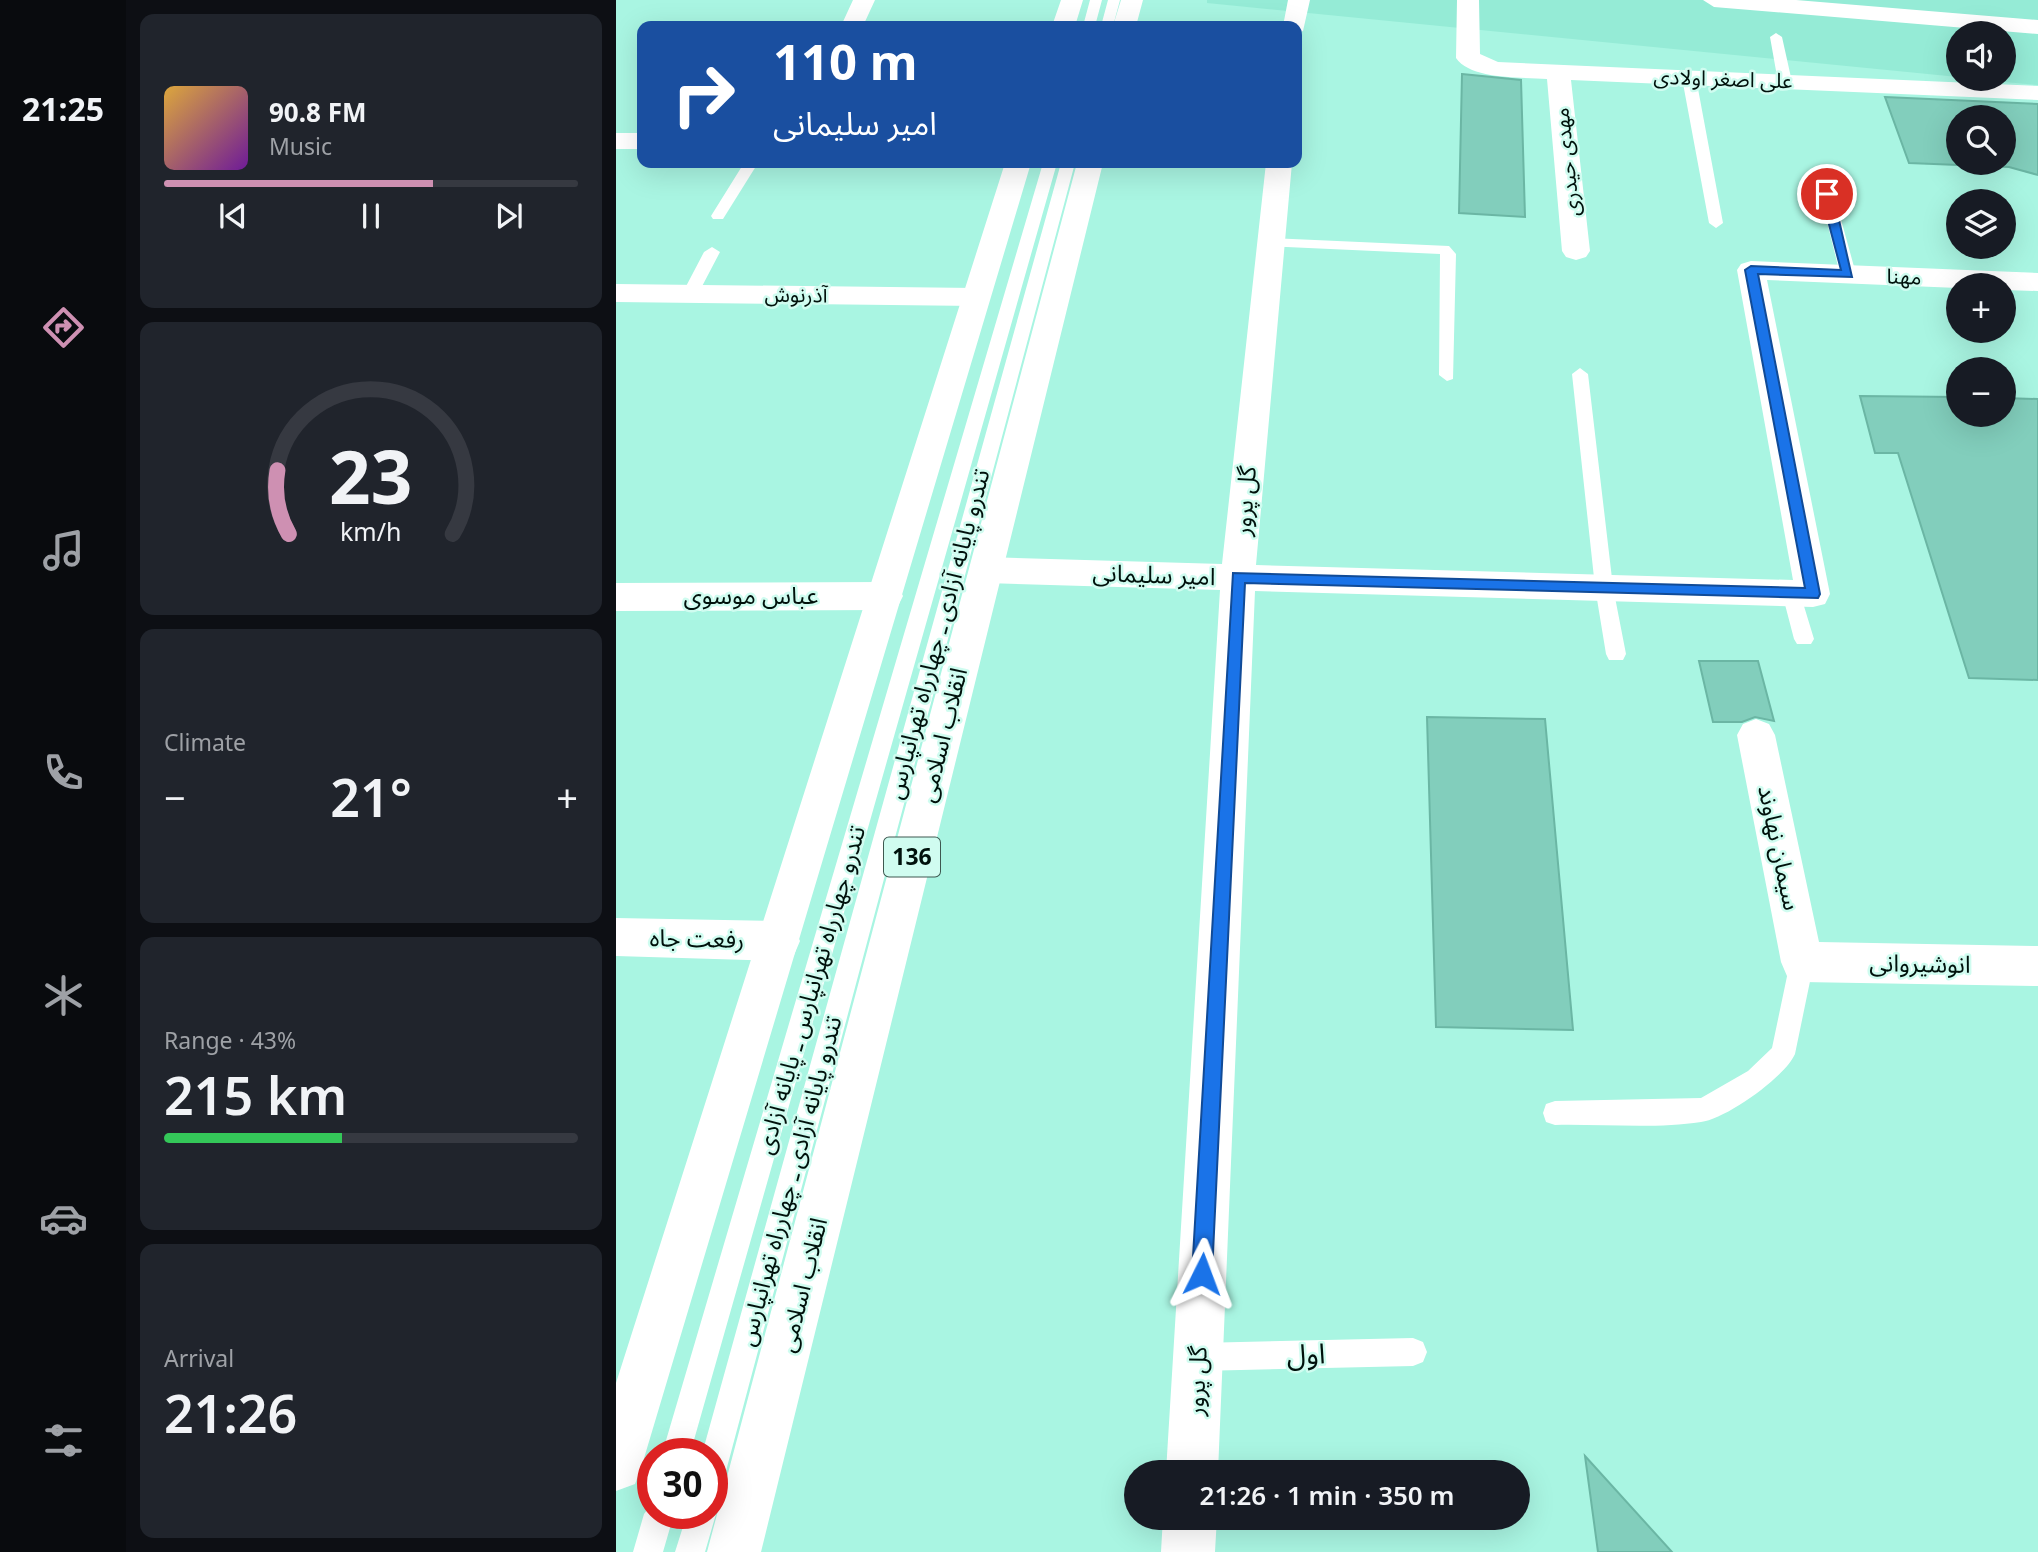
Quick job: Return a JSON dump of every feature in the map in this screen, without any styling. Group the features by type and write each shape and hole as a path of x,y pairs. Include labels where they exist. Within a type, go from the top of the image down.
{"street":[{"path":"854,21 864,0"},
{"path":"1066,21 1072,0"},
{"path":"1126,21 1132,0"},
{"path":"1297,21 1299,0"},
{"name":"علی اصغر اولادی","path":"1468,0 1468,58 1475,64 1494,69 2038,93"},
{"path":"1714,0 2038,27"},
{"name":"مهدی حیدری","path":"1558,72 1576,251"},
{"path":"616,141 637,141"},
{"path":"616,1465 631,1373 779,941 1016,168"},
{"name":"انقلاب اسلامی","path":"734,1552 1089,168"},
{"name":"گل پرور","path":"1193,1460 1238,577 1278,168"},
{"name":"مهنا","path":"1791,593 1813,594 1751,270 2038,282"},
{"name":"آذرنوش","path":"616,293 976,297"},
{"name":"امیر سلیمانی","path":"986,570 1791,593"},
{"name":"عباس موسوی","path":"616,597 886,596"},
{"name":"سیمان نهاوند","path":"1756,735 1802,962"},
{"name":"رفعت جاه","path":"616,937 779,941"},
{"name":"انوشیروانی","path":"1802,962 2038,966"},
{"path":"1188,1552 1189,1530"}],"lane":[{"path":"1090,21 1096,0"},
{"path":"1108,21 1114,0"},
{"path":"1776,37 1785,82"},
{"path":"1689,78 1716,223"},
{"path":"718,216 748,168"},
{"name":"تندرو چهارراه تهرانپارس ـ پایانه آزادی","path":"681,1438 1049,168"},
{"name":"تندرو پایانه آزادی ـ چهارراه تهرانپارس","path":"721,1438 995,421 1067,168"},
{"path":"1827,194 1848,274"},
{"path":"1269,243 1444,249 1448,254 1447,375"},
{"path":"691,294 712,252"},
{"path":"1580,374 1604,587 1616,654"},
{"path":"1791,593 1804,639"},
{"path":"1555,1113 1703,1110 1757,1080 1783,1054 1802,962"},
{"name":"اول","path":"1198,1357 1413,1352"},
{"path":"648,1552 655,1529"},
{"path":"691,1552 697,1529"}],"shaded area":[{"path":"1207,0 2038,0 2038,85 2016,83 2016,21 1946,21 1946,76 1207,3"}],"building":[{"path":"1462,74 1521,80 1525,217 1459,213"},
{"path":"1885,97 2038,104 2038,175 2016,169 2016,105 1946,105 1946,164 1909,163"},
{"path":"1860,396 1946,397 1946,427 2016,427 2016,398 2038,399 2038,680 1969,678 1898,453 1875,453"},
{"path":"1699,661 1758,661 1774,721 1755,717 1742,722 1713,722"},
{"path":"1427,717 1545,719 1573,1030 1436,1027"},
{"path":"1585,1456 1672,1552 1598,1552"}],"route":[{"path":"1202,1274 1238,577 1813,594 1751,270 1848,274 1827,194"}]}
